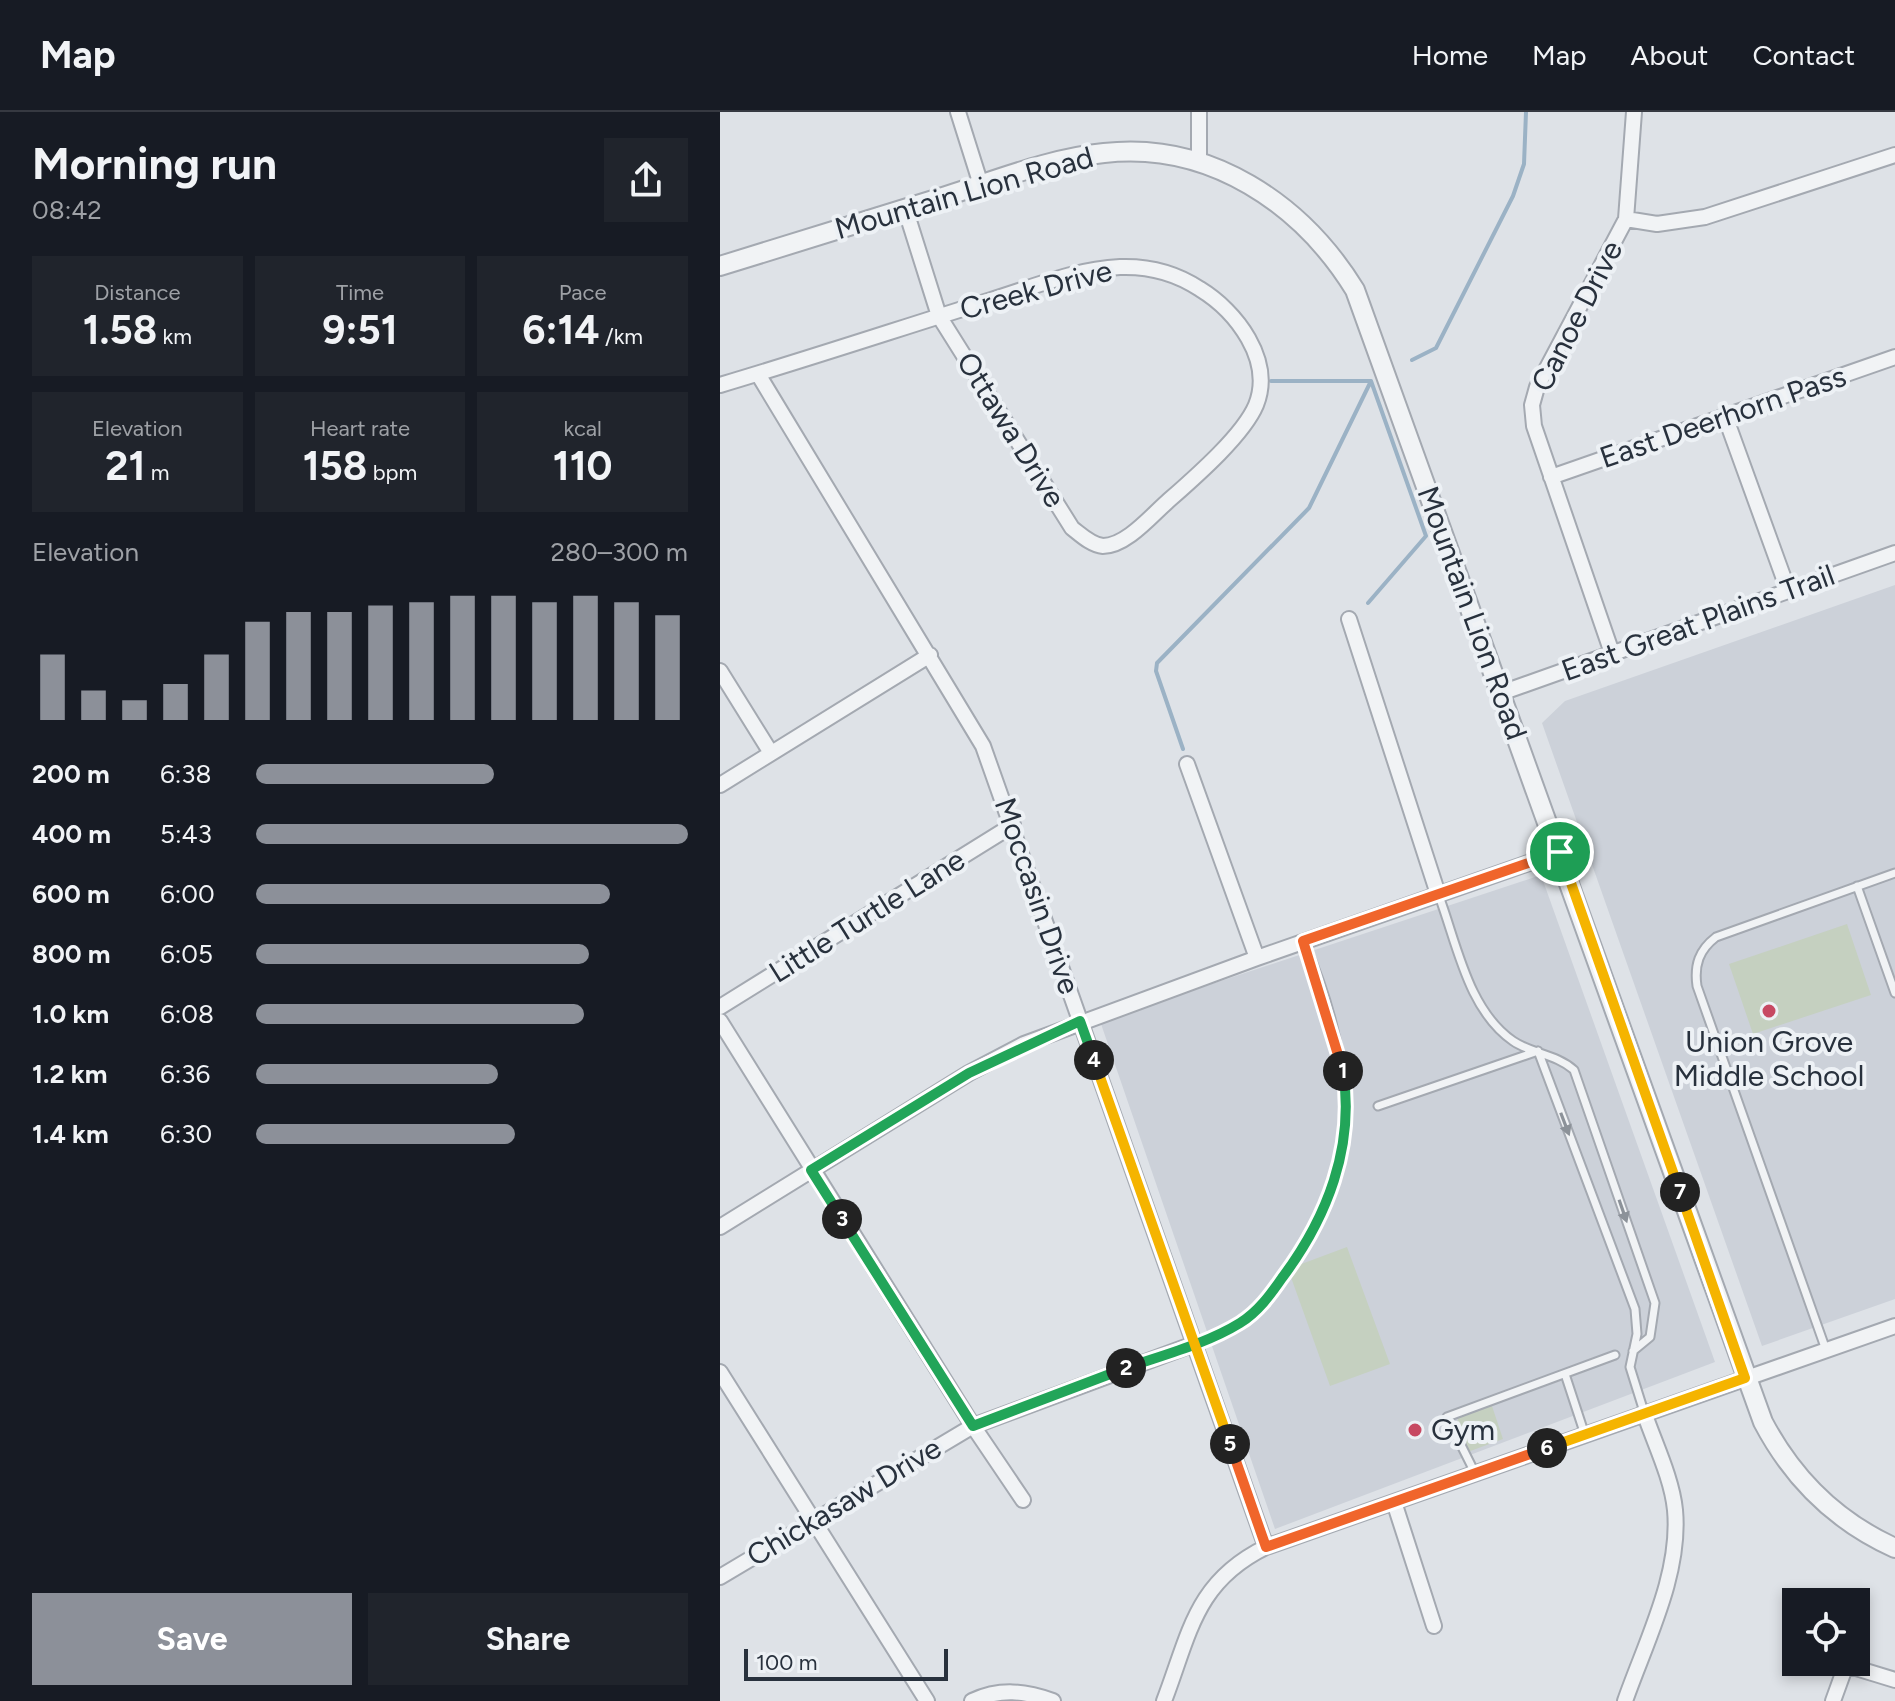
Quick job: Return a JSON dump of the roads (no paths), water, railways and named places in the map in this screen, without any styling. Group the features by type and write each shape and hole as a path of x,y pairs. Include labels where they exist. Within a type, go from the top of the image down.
{"street":[{"path":"958,112 981,185"},
{"path":"1199,112 1199,163"},
{"name":"Canoe Drive","path":"1612,653 1534,426 1532,405 1537,387 1626,219 1634,112"},
{"name":"Mountain Lion Road","path":"720,266 981,185 1105,152 1154,154 1199,163 1265,192 1321,242 1355,290 1560,852 1745,1378 1781,1456 1800,1480 1839,1516 1895,1548"},
{"path":"1626,219 1657,224 1705,217 1895,155"},
{"name":"Ottawa Drive","path":"905,208 939,316 1072,528 1088,541 1103,546"},
{"name":"Creek Drive","path":"720,385 1093,269 1150,268 1178,277 1202,290 1230,313 1248,335 1261,379 1257,403 1247,423 1167,502 1124,538 1103,546"},
{"name":"East Deerhorn Pass","path":"1551,477 1895,357"},
{"name":"Moccasin Drive","path":"758,374 983,746 1266,1547"},
{"path":"1725,416 1788,590"},
{"name":"East Great Plains Trail","path":"1501,693 1895,553"},
{"path":"1349,619 1438,894"},
{"path":"720,785 930,655"},
{"path":"720,671 771,753"},
{"path":"1187,764 1257,958"},
{"name":"Little Turtle Lane","path":"720,1007 1013,825"},
{"path":"720,1227 969,1073 1080,1021 1560,852"},
{"path":"720,1021 811,1170 1023,1500"},
{"path":"1164,1701 1201,1603 1216,1580 1237,1562 1266,1547 1895,1326"},
{"name":"Chickasaw Drive","path":"720,1577 815,1522 933,1446 973,1426 1194,1344"},
{"path":"720,1372 927,1701"},
{"path":"1625,1701 1671,1568 1676,1539 1675,1506 1645,1415"},
{"path":"1394,1502 1434,1626"},
{"path":"1833,1701 1846,1665 1895,1680"},
{"path":"972,1701 1002,1691 1030,1693 1053,1701"}],"lane":[{"path":"1826,1350 1695,974 1700,953 1716,937 1895,873"},
{"path":"1857,886 1895,993"},
{"path":"1438,894 1470,984 1498,1029 1517,1044 1564,1062 1574,1070 1655,1303 1650,1337 1633,1351"},
{"path":"1194,1344 1240,1323 1259,1307 1306,1246 1332,1191 1341,1155 1345,1087 1329,1017 1303,941"},
{"path":"1378,1106 1538,1051"},
{"path":"1538,1051 1635,1309 1637,1334 1630,1367 1645,1415"},
{"path":"1475,1473 1447,1417 1615,1355"},
{"path":"1565,1374 1585,1435"}],"waterway":[{"path":"1412,360 1436,348 1513,196 1524,164 1526,112"},
{"path":"1271,381 1371,381"},
{"path":"1368,603 1426,536 1371,381"},
{"path":"1183,749 1156,671 1157,663 1309,508 1371,381"}],"place":[{"name":"Union Grove Middle School","path":"1769,1011"},
{"name":"Gym","path":"1415,1430"}]}
